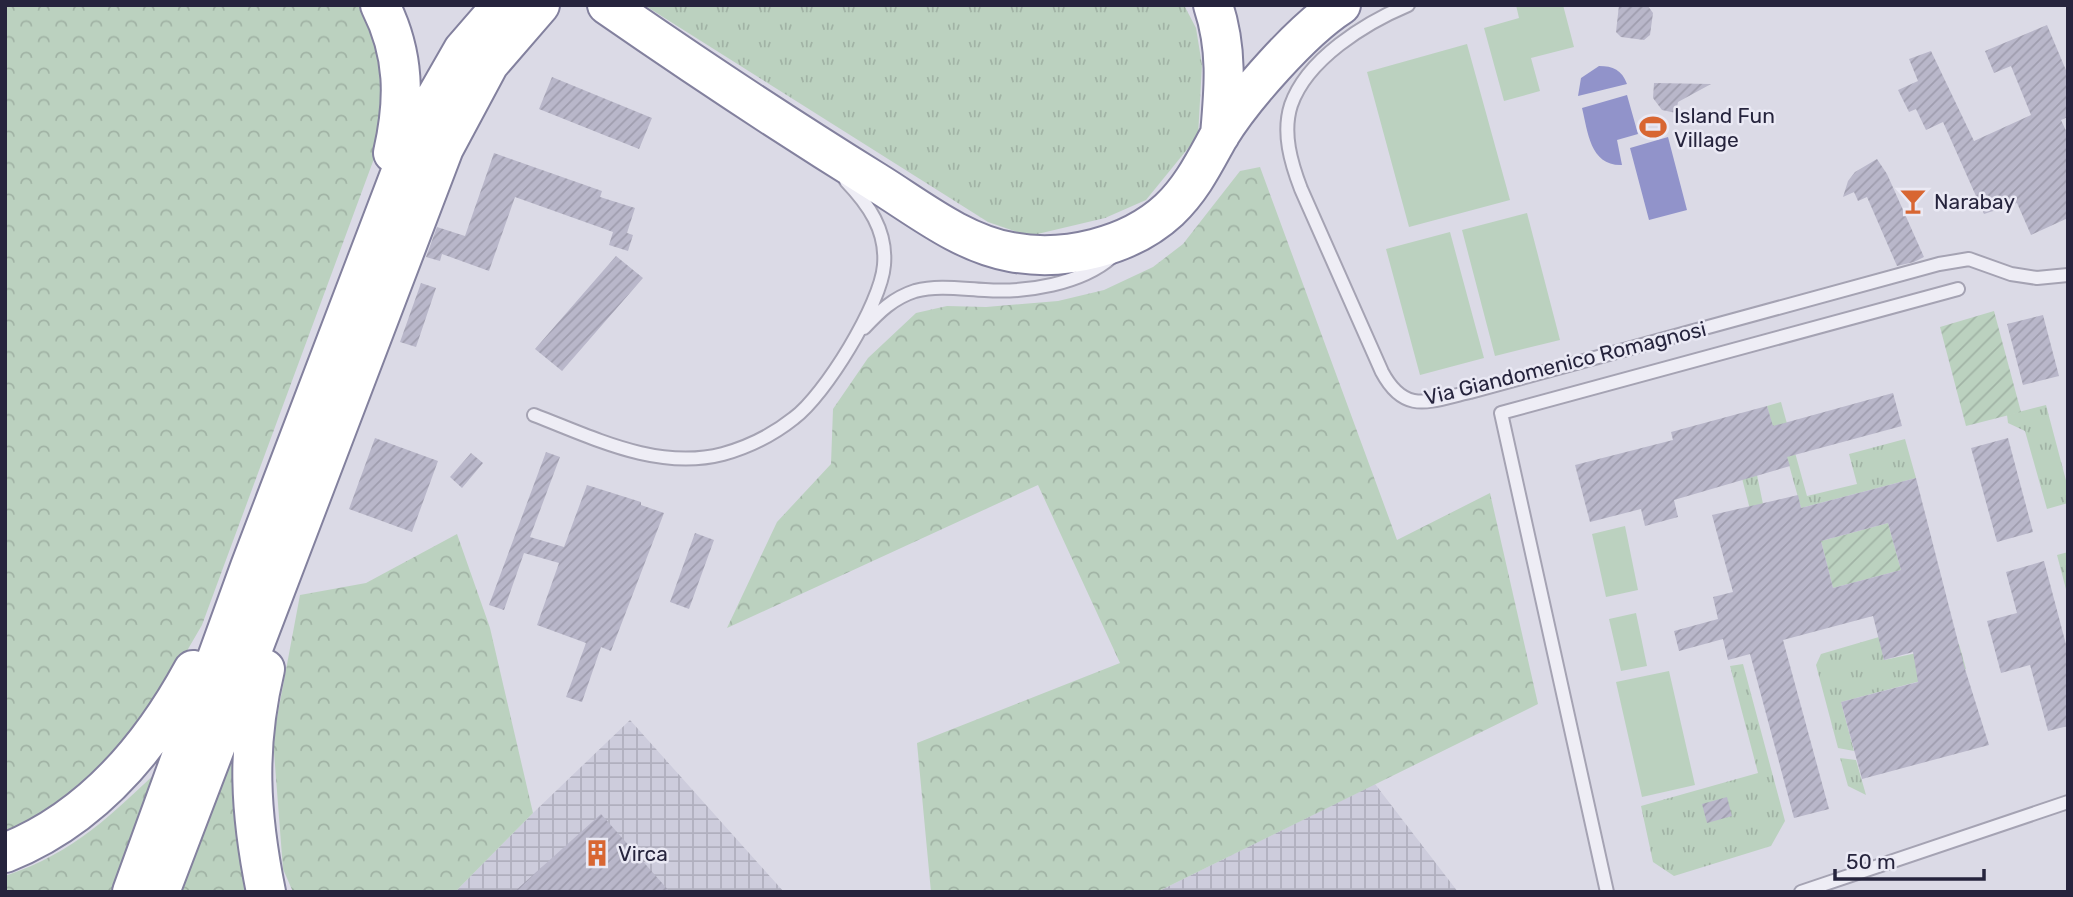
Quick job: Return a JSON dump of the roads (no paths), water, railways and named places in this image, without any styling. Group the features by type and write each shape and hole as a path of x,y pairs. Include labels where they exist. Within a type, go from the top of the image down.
{"highway":[{"path":"378,223 402,113 399,56 380,5"},
{"path":"132,892 378,223 416,132 440,88 463,50 502,5"},
{"path":"160,892 444,148 489,64 540,5"},
{"path":"607,5 749,104 967,239 1010,252 1051,256 1093,250 1142,229 1168,211 1199,175 1220,135 1285,54 1324,16 1340,5"},
{"path":"1213,5 1222,31 1226,67 1220,135"},
{"path":"266,892 254,833 251,782 256,708 320,468"},
{"path":"5,852 58,825 129,767 173,708 250,567"}],"lane":[{"name":"Via Giandomenico Romagnosi","path":"1408,5 1370,24 1341,45 1304,81 1291,106 1288,131 1290,161 1377,360 1392,391 1409,401 1429,401 1470,392 1939,264 1969,259 2011,274 2037,278 2068,275"},
{"path":"534,415 647,455 683,460 722,454 757,442 795,417 826,383 856,336 884,265 881,232 869,206 846,182 749,104"},
{"path":"856,336 888,303 916,291 951,287 1020,289 1054,284 1098,269 1142,229"},
{"path":"1606,892 1501,413 1958,289"},
{"path":"1801,892 2068,802"}],"water":[{"path":"1599,66 1616,70 1627,84 1578,96 1581,78"},
{"path":"1627,95 1638,134 1617,140 1622,165 1611,164 1603,160 1592,146 1582,108"},
{"path":"1668,137 1687,210 1649,220 1630,148"}],"place":[{"name":"Island Fun Village","path":"1653,127"},
{"name":"Narabay","path":"1913,201"},
{"name":"Virca","path":"597,853"}]}
